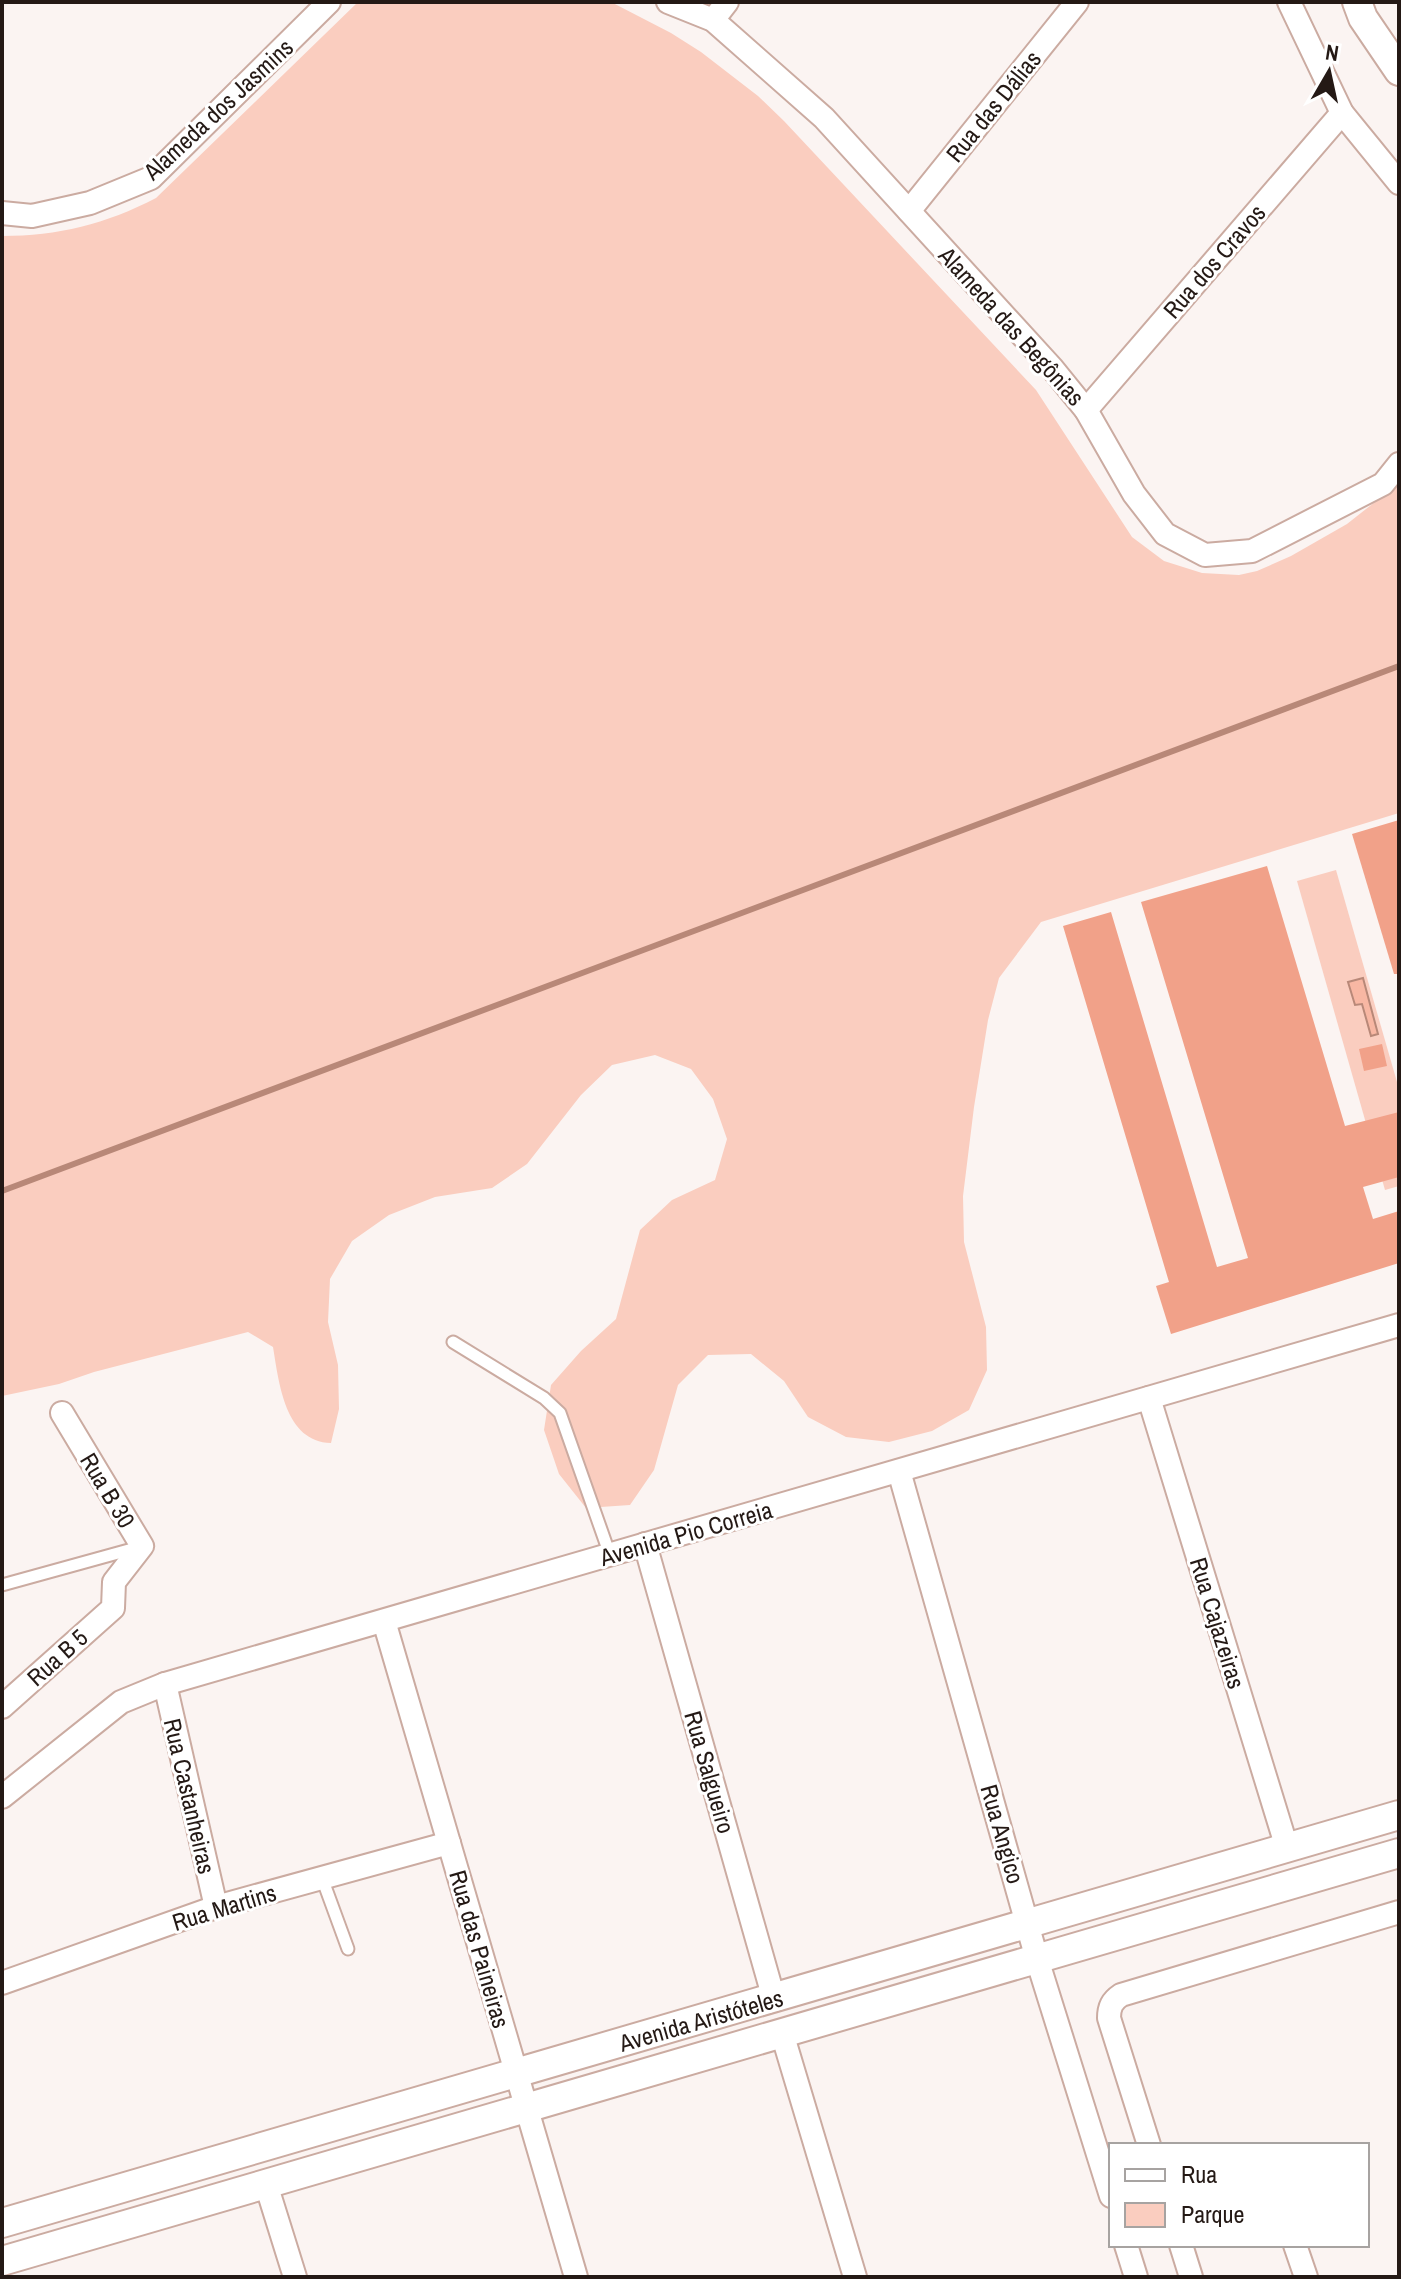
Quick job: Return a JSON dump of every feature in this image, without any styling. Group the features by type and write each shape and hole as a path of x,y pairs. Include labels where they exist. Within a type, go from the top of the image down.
{"street":[{"name":"Alameda dos Jasmins","path":"2,213 32,216 90,203 151,178 329,2"},
{"name":"Alameda das Begônias","path":"668,2 713,20 824,118 1052,368 1086,410 1134,494 1165,534 1205,555 1252,551 1383,484 1399,464"},
{"path":"713,20 727,2"},
{"name":"Rua das Dálias","path":"909,211 1077,2"},
{"path":"1289,2 1342,113 1399,183"},
{"path":"1357,2 1363,18 1399,71"},
{"name":"Rua dos Cravos","path":"1086,410 1342,113"},
{"name":"Avenida Pio Correia","path":"2,1797 121,1702 165,1684 1399,1325"},
{"name":"Rua Cajazeiras","path":"1149,1398 1287,1848"},
{"name":"Rua B 30","path":"62,1413 142,1546 114,1582 113,1608"},
{"name":"Rua Angico","path":"899,1471 1037,1959 1105,2156 1109,2183"},
{"name":"Rua Salgueiro","path":"645,1544 774,1999"},
{"name":"Rua B 5","path":"2,1707 113,1608"},
{"name":"Rua das Paineiras","path":"384,1621 576,2277"},
{"name":"Rua Castanheiras","path":"165,1684 216,1907"},
{"name":"Avenida Aristóteles","path":"2,2223 1399,1815"},
{"name":"Rua Martins","path":"2,1983 216,1907 449,1843"},
{"name":"Avenida Aristóteles","path":"2,2263 1399,1853"},
{"path":"1148,2143 1109,2018 1109,2008 1114,2000 1121,1995 1399,1912"},
{"path":"782,2033 855,2277"},
{"path":"266,2184 295,2277"},
{"path":"1127,2247 1136,2277"},
{"path":"1182,2247 1191,2277"},
{"path":"1296,2247 1306,2277"},
{"path":"2,2263 6,2277"}],"lane":[{"path":"453,1342 544,1398 560,1413 610,1555"},
{"path":"2,1585 142,1546"},
{"path":"322,1878 348,1949"}],"green space":[{"path":"358,2 611,2 701,52 758,96 784,121 1036,390 1132,537 1164,561 1202,573 1239,575 1257,571 1291,556 1347,524 1399,483 1399,813 1041,922 999,978 988,1020 963,1196 964,1242 986,1327 987,1370 969,1410 932,1431 889,1442 846,1437 808,1417 784,1381 751,1354 708,1355 678,1385 654,1470 630,1505 586,1508 559,1474 544,1430 551,1385 581,1351 616,1319 640,1230 672,1200 715,1180 727,1139 713,1099 691,1069 655,1055 612,1065 581,1095 527,1164 492,1188 435,1197 389,1215 352,1241 330,1279 328,1322 338,1365 339,1409 331,1443 303,1433 294,1422 282,1393 273,1347 248,1332 59,1384 2,1396 2,236 43,234 81,227 119,215 156,198"},
{"path":"1336,870 1399,1089 1399,1186 1385,1190 1297,881"}],"shaded area":[{"path":"1363,978 1378,1034 1371,1036 1362,1004 1355,1005 1348,982"}],"building":[{"path":"1399,820 1399,974 1394,974 1352,834"},
{"path":"1267,866 1345,1126 1399,1112 1399,1177 1363,1187 1373,1219 1399,1211 1399,1263 1171,1334 1156,1286 1169,1282 1063,926 1111,912 1217,1267 1248,1258 1141,902"},
{"path":"1382,1044 1387,1066 1364,1071 1359,1049"}],"waterway":[{"path":"2,1191 1399,666"}]}
